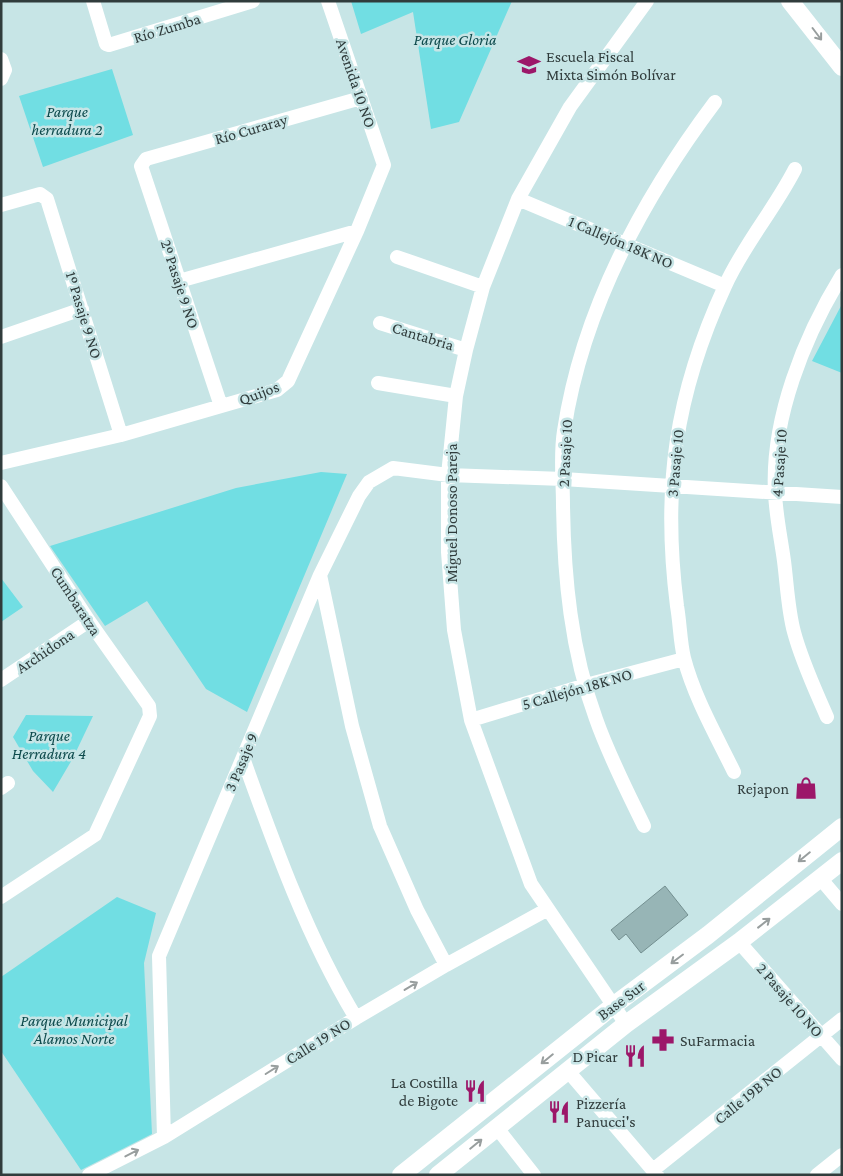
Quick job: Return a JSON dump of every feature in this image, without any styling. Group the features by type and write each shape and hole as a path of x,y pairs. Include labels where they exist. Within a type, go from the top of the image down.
{"street":[{"name":"Río Zumba","path":"93,1 106,44 109,45 253,1"},
{"name":"Avenida 10 NO","path":"328,1 384,166"},
{"path":"790,1 842,68"},
{"name":"Miguel Donoso Pareja","path":"626,1024 531,884 471,720 454,630 448,552 448,475 456,396 466,350 483,287 518,199 570,107 644,2"},
{"path":"1,59 3,76"},
{"name":"Río Curaray","path":"142,162 146,159 361,98"},
{"name":"2 Pasaje 10","path":"644,826 620,777 596,719 574,632 564,562 563,433 573,385 598,307 625,243 677,154 715,102"},
{"name":"2º Pasaje 9 NO","path":"142,162 141,166 221,406"},
{"name":"Quijos","path":"1,463 121,435 277,390 288,381 357,231 384,166"},
{"name":"3 Pasaje 10","path":"734,772 706,713 684,659 672,562 670,485 678,423 698,354 725,286 745,247 780,197 795,169"},
{"name":"1º Pasaje 9 NO","path":"1,205 40,194 44,196 82,309 121,435"},
{"name":"1 Callejón 18K NO","path":"518,199 725,286"},
{"path":"179,281 357,231"},
{"path":"397,257 483,287"},
{"name":"4 Pasaje 10","path":"827,717 804,666 793,630 774,493 781,425 798,363 815,324 842,275"},
{"path":"1,337 82,309"},
{"name":"Cantabria","path":"380,323 466,350"},
{"path":"378,382 456,396"},
{"name":"3 Pasaje 9","path":"164,1137 159,956 320,574 369,482 393,468 448,475 563,479 842,497"},
{"name":"Cumbaratza","path":"1,486 89,621 149,706 150,716 95,835 1,897"},
{"path":"320,574 350,717 380,826 417,910 446,964"},
{"name":"Archidona","path":"1,680 89,621"},
{"name":"5 Callejón 18K NO","path":"471,720 586,685 684,659"},
{"path":"243,758 289,883 320,953 356,1018"},
{"name":"Base Sur","path":"401,1175 613,1006 708,935 842,827"},
{"name":"Base Sur","path":"438,1175 626,1024 739,942 842,861"},
{"path":"820,878 842,904"},
{"name":"Calle 19 NO","path":"88,1175 164,1137 446,964 548,909"},
{"name":"2 Pasaje 10 NO","path":"739,942 842,1059"},
{"name":"Calle 19B NO","path":"655,1172 842,1019"},
{"path":"568,1071 655,1172"},
{"path":"497,1128 534,1175"},
{"path":"817,1175 842,1155"}],"green space":[{"name":"Parque Gloria","path":"351,1 512,1 459,122 431,129 413,12 361,34"},
{"name":"Parque herradura 2","path":"112,69 133,135 43,167 19,96"},
{"path":"842,304 842,373 812,361"},
{"path":"321,472 347,474 247,712 206,689 147,601 105,626 50,546 236,488"},
{"path":"1,578 23,607 1,622"},
{"name":"Parque Herradura 4","path":"26,715 93,716 73,758 53,792 33,771 13,737"},
{"name":"Parque Municipal Alamos Norte","path":"117,897 156,913 144,963 152,1134 81,1170 1,1051 1,977"}],"building":[{"path":"665,886 688,915 641,953 626,934 619,940 611,930"}],"place":[{"name":"Escuela Fiscal Mixta Simón Bolívar","path":"529,65"},
{"name":"Rejapon","path":"806,788"},
{"name":"SuFarmacia","path":"663,1040"},
{"name":"D Picar","path":"635,1056"},
{"name":"La Costilla de Bigote","path":"475,1091"},
{"name":"Pizzería Panucci's","path":"559,1112"}]}
